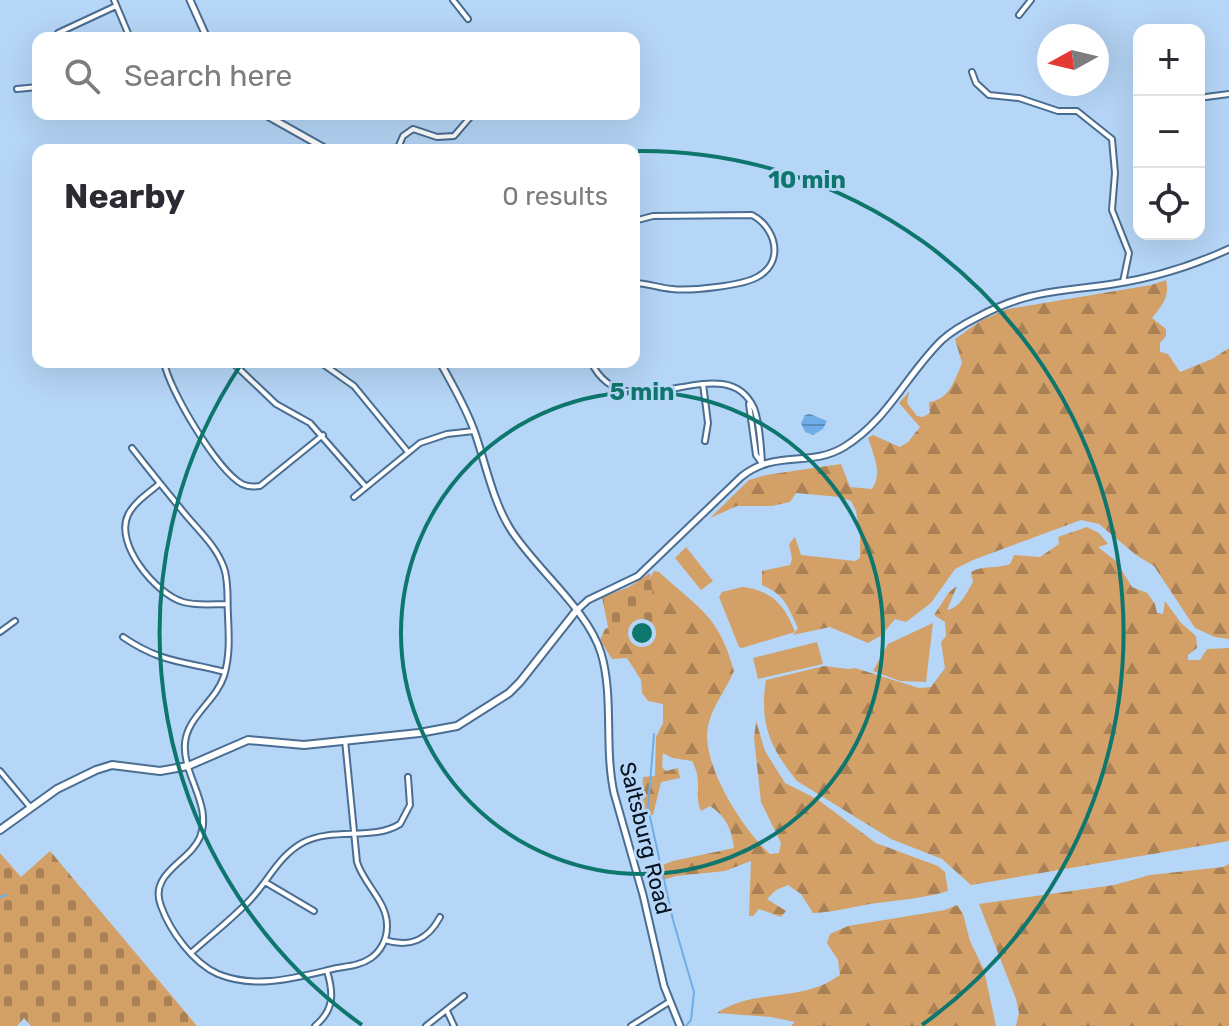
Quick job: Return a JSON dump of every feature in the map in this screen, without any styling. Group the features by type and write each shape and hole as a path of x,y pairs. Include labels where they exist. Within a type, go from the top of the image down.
{"main road":[{"path":"190,0 204,32"},
{"path":"275,120 317,144"},
{"path":"0,830 57,789 104,767 160,771 188,766 248,740 297,745 419,733 457,726 509,693 576,611 588,600 638,576 741,477 762,463 818,457 836,452 855,440 874,423 942,341 997,307 1037,293 1123,282 1187,267 1229,249"},
{"name":"Saltsburg Road","path":"443,368 466,410 507,523 576,611 595,638 601,653 606,674 610,775 669,1002 680,1026"}],"street":[{"path":"453,0 468,19"},
{"path":"1019,15 1031,0"},
{"path":"60,32 115,3 127,32"},
{"path":"972,72 976,83 989,95 1019,98 1058,111 1077,111 1112,139 1115,173 1112,210 1129,253 1123,282"},
{"path":"17,89 32,88"},
{"path":"1206,97 1229,94"},
{"path":"400,144 403,136 413,129 437,137 454,136 468,120"},
{"path":"640,219 653,216 752,215 770,229 775,250 765,272 748,281 687,289 640,284"},
{"path":"166,368 171,385 196,429 232,477 244,485 260,486 323,435"},
{"path":"238,368 276,404 305,418 366,487"},
{"path":"328,368 354,386 408,452"},
{"path":"595,368 605,381 625,392 647,393 703,384 730,386 749,402 756,455 762,463"},
{"path":"703,384 708,423 705,441"},
{"path":"354,497 408,452 431,438 474,431"},
{"path":"132,448 219,557 226,575 229,650 225,672 218,691 189,728 184,748 203,825 194,847 164,875 159,900 162,910 191,953 208,969 219,975 251,982 309,976 358,965 371,958 385,940 388,928 386,914 359,870 345,740"},
{"path":"160,483 128,514 124,530 130,552 167,595 198,605 227,604"},
{"path":"0,632 15,621"},
{"path":"123,637 163,659 225,672"},
{"path":"0,771 30,807"},
{"path":"191,953 249,901 279,861 306,841 319,836 384,830 400,824 410,805 408,777"},
{"path":"265,882 314,911"},
{"path":"385,940 403,945 412,943 434,926 440,917"},
{"path":"315,1026 332,1002 327,971"},
{"path":"426,1026 464,996"},
{"path":"631,1026 669,1002"},
{"path":"447,1011 454,1026"}],"green space":[{"path":"1166,280 1166,296 1152,318 1166,329 1160,352 1168,354 1180,372 1212,359 1229,348 1229,639 1215,637 1195,628 1154,566 1099,524 1081,520 955,569 931,603 906,622 895,619 882,635 868,643 830,627 793,635 798,628 791,613 781,597 762,585 762,571 790,565 789,544 795,537 801,555 855,561 860,558 856,511 851,501 840,497 796,493 790,502 772,506 737,506 710,518 749,480 841,464 850,487 872,489 877,470 868,438 873,435 900,447 908,442 920,427 899,403 909,392 907,403 917,416 930,413 929,402 946,393 962,363 955,339 982,320 1008,309"},
{"path":"1087,527 1099,533 1108,544 1098,547 1116,561 1132,587 1147,593 1157,613 1163,614 1165,601 1181,623 1196,636 1197,648 1188,655 1188,660 1200,660 1207,649 1229,648 1229,841 971,885 942,859 891,839 797,781 773,746 769,734 764,709 766,680 824,666 855,668 919,688 931,687 945,668 941,642 946,636 945,622 934,615 949,592 957,586 947,610 956,606 966,595 973,582 971,572 1010,564 1014,555 1040,557 1059,544 1058,537"},
{"path":"686,547 713,581 701,590 675,558"},
{"path":"654,571 659,572 706,614 728,652 734,671 714,709 707,737 716,774 725,793 759,843 770,854 779,853 781,843 761,802 754,738 756,721 765,751 785,783 817,799 876,843 938,866 945,872 948,891 813,913 801,894 788,885 776,890 767,899 786,911 781,917 759,909 749,916 751,861 725,871 659,881 651,880 643,872 673,861 734,848 730,829 720,814 710,806 701,811 696,769 692,761 672,758 663,753 662,767 666,771 678,768 680,778 661,782 653,815 627,810 642,799 643,777 655,776 656,737 663,723 663,704 648,701 642,693 641,680 627,658 612,659 600,640 605,629 619,623 656,629 650,578"},
{"path":"650,573 657,629 610,637 602,597 629,587"},
{"path":"742,587 776,600 795,632 739,647 719,597 722,592"},
{"path":"933,623 926,682 900,681 873,671 888,644"},
{"path":"817,642 823,664 758,679 753,658"},
{"path":"50,851 197,1026 31,1026 24,1018 17,1026 0,1026 0,853 21,877"},
{"path":"1229,864 1229,1026 1016,1026 1019,1013 1016,999 979,904 1114,885 1150,875"},
{"path":"957,905 984,970 996,1026 791,1026 795,1022 717,1013 741,1002 804,991 840,975 838,960 827,943 830,934 848,926 945,910"}],"water":[{"path":"805,415 827,421 823,429 813,435 805,432 801,423"}],"waterway":[{"path":"654,734 648,808 673,920 694,992 691,1020 686,1026"},
{"path":"0,897 6,895"}]}
